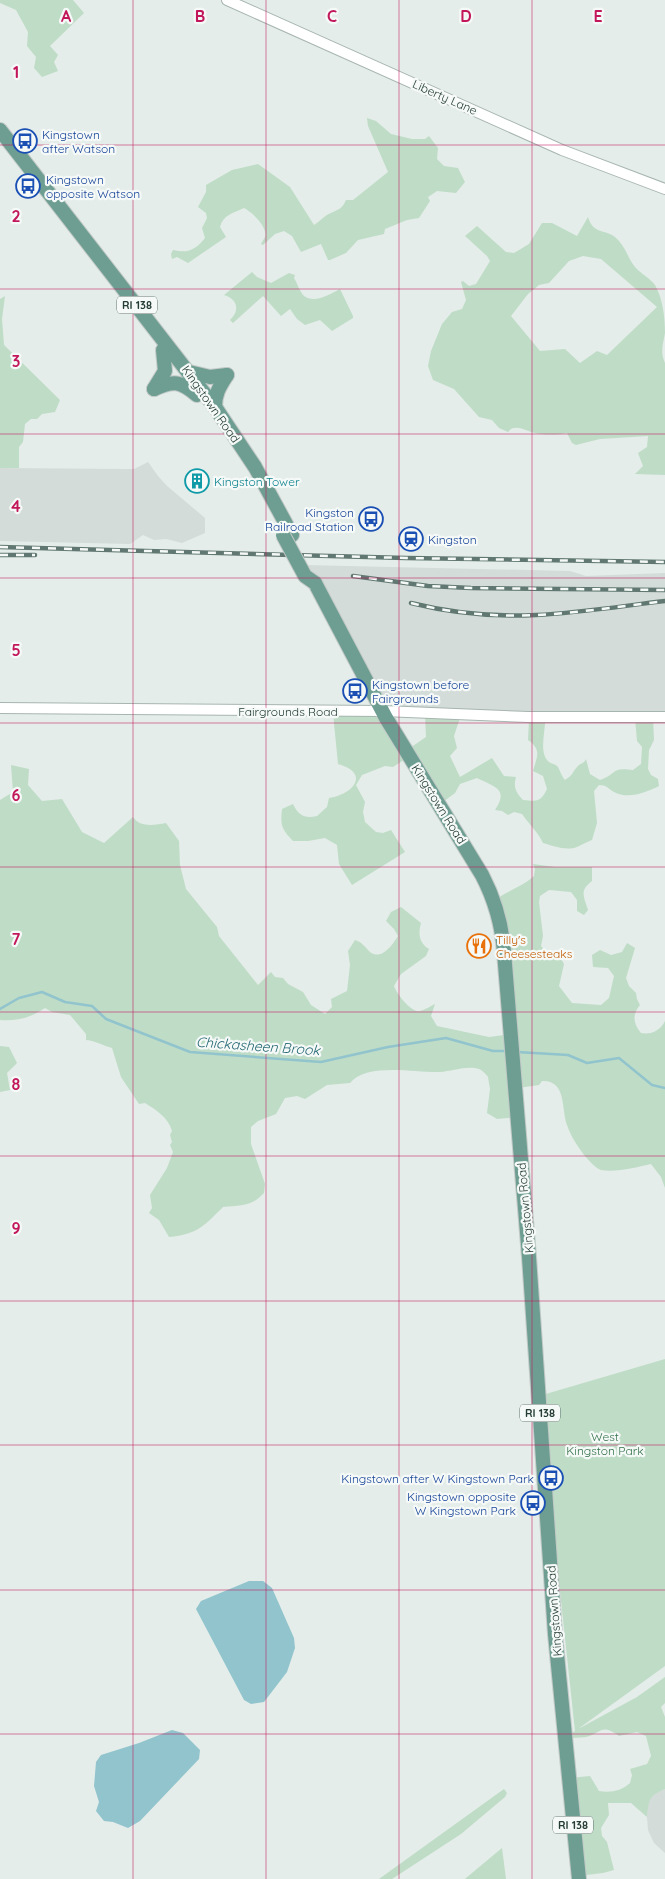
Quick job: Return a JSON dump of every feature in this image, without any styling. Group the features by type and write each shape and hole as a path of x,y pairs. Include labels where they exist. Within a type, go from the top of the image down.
{"main road":[{"name":"Kingstown Road","path":"0,130 215,407 255,468 288,535"},
{"name":"Kingstown Road","path":"84,239 91,254 197,395 288,535 382,712 490,891 500,918 529,1257 555,1634 579,1879"},
{"path":"163,350 164,371 154,389 172,382 181,384 197,395"},
{"path":"189,372 210,377 227,375 215,395 215,407"}],"street":[{"name":"Liberty Lane","path":"227,0 562,150 665,189"},
{"name":"Fairgrounds Road","path":"0,708 382,712 528,717 665,717"}],"shaded area":[{"path":"148,462 167,486 205,518 205,533 182,543 166,539 154,540 143,535 130,544 0,541 0,468 134,469"},
{"path":"304,565 570,571 586,576 665,573 665,718 387,713"},
{"path":"665,1789 665,1853 654,1843 648,1830 647,1817 648,1800 654,1793"}],"green space":[{"path":"0,0 73,0 84,13 50,46 58,55 54,62 58,71 42,77 34,68 36,57 27,46 28,32 16,10 0,3"},
{"path":"367,118 376,121 391,134 412,139 425,139 429,136 438,148 437,159 444,166 458,168 465,182 456,193 437,191 428,197 430,201 419,218 407,220 385,229 384,234 358,240 346,253 330,260 328,260 321,244 301,252 292,236 284,231 275,234 263,245 261,244 265,237 262,224 244,208 229,215 221,223 220,227 226,237 188,263 177,257 172,259 171,254 173,250 192,250 205,238 202,228 207,218 206,213 198,207 206,192 206,185 232,170 258,164 290,187 314,225 340,208 346,200 353,200 388,172 368,126"},
{"path":"588,217 594,227 610,234 619,241 635,267 651,280 660,296 665,327 662,352 665,363 665,475 635,474 643,466 638,453 647,447 648,436 600,439 576,445 572,443 567,433 543,434 518,428 512,428 508,432 499,428 492,420 479,417 454,389 433,380 428,366 431,351 442,324 452,312 462,309 466,300 461,282 463,281 469,286 476,284 490,261 465,236 477,226 506,252 514,253 529,244 542,223 552,223 577,236","holes":["583,256 601,259 657,307 607,355 597,351 580,363 565,349 540,351 511,316 528,294 539,285 549,283 569,261"]},
{"path":"252,272 257,277 271,283 289,273 295,275 294,278 304,296 313,299 340,289 353,318 332,331 320,320 305,325 297,319 290,309 281,316 263,296 233,323 230,320 235,313 235,302 224,295"},
{"path":"5,296 2,319 4,345 60,400 55,412 42,414 37,419 31,419 25,424 23,442 19,447 19,468 0,468 0,299"},
{"path":"379,712 407,750 426,737 425,715 460,718 454,736 457,748 450,756 460,777 492,758 504,776 516,777 515,787 523,800 532,801 540,799 547,789 543,776 533,771 537,750 528,740 529,721 545,718 544,753 549,762 558,767 565,780 586,759 590,774 600,780 617,770 633,770 641,764 642,747 637,741 635,718 653,718 654,740 649,750 648,769 651,775 658,779 659,786 633,795 621,795 599,785 594,791 597,823 592,840 573,848 555,847 543,843 522,814 514,812 508,815 502,811 495,810 501,797 500,793 494,787 477,778 460,784 455,793 443,802 410,756 393,767 385,766 362,775 356,785 365,802 363,812 365,822 376,832 383,833 391,830 405,852 352,885 339,864 337,845 325,838 293,841 283,827 281,819 282,809 293,804 302,815 309,817 317,816 327,807 329,798 345,793 351,788 356,778 354,773 348,768 338,764 333,713"},
{"path":"11,765 29,769 28,785 42,801 62,799 82,832 104,843 133,817 144,824 166,823 179,841 180,865 186,889 217,927 219,936 258,985 271,972 275,977 283,978 288,984 303,992 311,1005 325,1014 332,1007 331,999 347,991 350,965 348,951 355,940 362,943 374,954 383,953 398,936 386,921 391,912 401,907 421,923 420,938 429,949 426,956 401,974 394,986 398,994 416,1011 435,1004 431,1016 437,1026 489,1037 512,1034 498,898 534,876 535,869 533,864 555,867 592,867 592,881 584,891 588,910 584,915 577,911 577,900 571,892 549,890 540,896 543,936 541,946 548,954 559,955 564,964 559,986 572,1003 601,1005 609,998 614,976 608,968 593,967 592,955 600,950 611,955 622,952 627,943 635,948 626,978 629,986 636,993 640,1005 637,1008 634,1019 636,1026 641,1033 655,1032 665,1021 665,1188 661,1177 651,1164 613,1171 601,1170 594,1166 572,1137 565,1118 562,1097 556,1085 550,1082 542,1081 539,1085 518,1088 518,1117 497,1119 487,1113 490,1089 488,1077 479,1069 465,1068 440,1072 380,1071 358,1077 350,1083 327,1085 305,1099 297,1096 285,1098 276,1114 258,1121 251,1127 251,1144 265,1184 264,1193 250,1203 223,1207 205,1224 194,1231 169,1237 159,1220 149,1213 152,1208 150,1195 167,1168 173,1152 170,1145 172,1142 170,1135 172,1131 165,1118 157,1111 145,1103 139,1104 121,1077 112,1048 86,1040 86,1034 70,1015 52,1012 45,1008 24,1018 0,1020 0,800 13,792"},
{"path":"0,1046 9,1047 17,1063 7,1073 10,1090 0,1092"},
{"name":"West Kingston Park","path":"665,1359 665,1666 578,1729 637,1697 665,1677 665,1703 661,1707 665,1717 665,1789 650,1799 647,1817 631,1803 608,1803 609,1815 601,1828 602,1836 607,1842 614,1870 578,1876 569,1778 590,1776 599,1791 616,1791 630,1783 632,1775 630,1769 647,1764 651,1756 646,1736 637,1732 619,1736 608,1730 602,1730 586,1737 565,1737 575,1731 539,1396"},
{"path":"504,1789 507,1793 505,1797 461,1834 392,1879 379,1879"},
{"path":"502,1848 506,1879 465,1879 466,1878"}],"water":[{"path":"249,1581 263,1581 272,1588 294,1638 295,1648 287,1672 264,1702 251,1704 244,1700 196,1609 201,1601"},
{"path":"172,1730 183,1733 200,1750 199,1759 140,1821 128,1828 113,1822 104,1821 96,1811 99,1802 94,1786 96,1762 101,1755"}],"waterway":[{"name":"Chickasheen Brook","path":"0,1009 19,998 42,992 65,1002 92,1006 106,1019 190,1052 321,1062 388,1047 446,1038 493,1051 506,1051"},
{"name":"Chickasheen Brook","path":"517,1052 568,1055 587,1063 619,1058 652,1085 665,1088"}],"railway":[{"path":"0,547 406,558 665,562"},
{"path":"0,555 35,555"},
{"path":"353,576 428,586 471,588 665,590"},
{"path":"411,603 457,612 489,615 536,615 665,601"}],"place":[{"name":"Kingstown after Watson","path":"25,141"},
{"name":"Kingstown opposite Watson","path":"28,186"},
{"name":"Kingston Tower","path":"197,481"},
{"name":"Kingston Railroad Station","path":"371,519"},
{"name":"Kingston","path":"411,539"},
{"name":"Kingstown before Fairgrounds","path":"355,691"},
{"name":"Tilly's Cheesesteaks","path":"479,946"},
{"name":"Kingstown after W Kingstown Park","path":"551,1478"},
{"name":"Kingstown opposite W Kingstown Park","path":"533,1503"}]}
